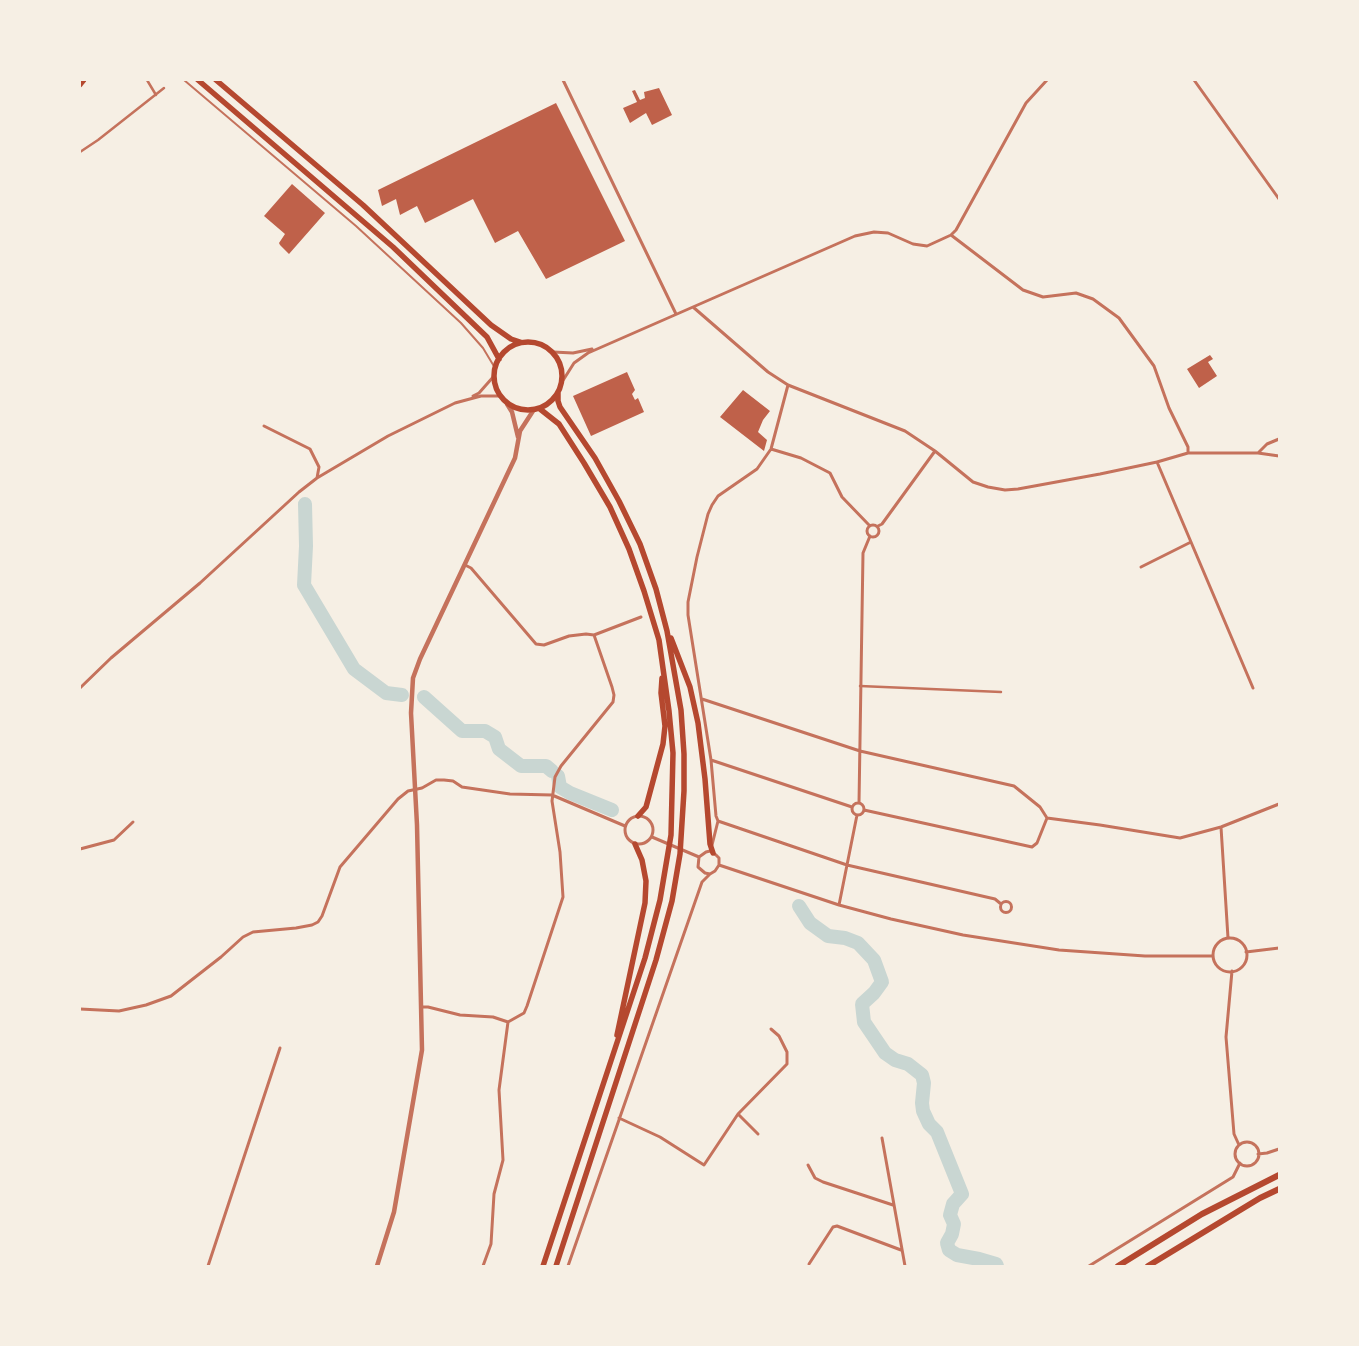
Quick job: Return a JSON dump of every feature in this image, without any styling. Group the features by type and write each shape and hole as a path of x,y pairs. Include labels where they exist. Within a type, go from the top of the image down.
{"highway":[{"path":"198,80 393,247 487,337 499,359"},
{"path":"216,80 363,206 491,325 511,339 520,342 536,342 546,346 553,352 561,366 562,382 558,392 549,404 536,410"},
{"path":"520,342 505,350 499,359 495,368 494,384 499,396 507,404 514,408 536,410 559,424 610,507 629,548 658,640 663,666 673,753 671,836 660,900 645,958 543,1266"},
{"path":"556,1266 656,960 672,901 682,838 684,791 681,710 667,631 656,589 640,544 619,501 595,458 560,407 558,392"},
{"path":"667,631 677,651 690,687 698,723 712,850"},
{"path":"638,816 646,807 663,744 665,726 661,693 663,666"},
{"path":"613,1056 645,903 646,881 642,860 635,844"},
{"path":"1118,1266 1202,1214 1279,1175"},
{"path":"1148,1266 1260,1198 1279,1189"}],"main road":[{"path":"80,85 84,80"}],"street":[{"path":"147,80 156,94"},
{"path":"563,80 676,314"},
{"path":"562,382 574,363 598,348 855,236 874,232 888,233 913,244 927,246 951,235 956,230 1026,103 1047,80"},
{"path":"1194,80 1279,199"},
{"path":"80,152 164,88"},
{"path":"951,235 1022,290 1043,297 1076,293 1093,299 1119,318 1154,366 1169,408 1188,447 1188,453"},
{"path":"693,307 768,372 788,385 905,431 935,451 973,482 988,487 1005,490 1091,476 1157,462 1188,453 1258,453 1279,456"},
{"path":"553,352 573,353 598,348"},
{"path":"471,398 479,393 494,376"},
{"path":"712,850 718,821 711,760 688,615 688,602 708,514 718,496 757,468 770,450 788,385"},
{"path":"80,688 111,658 200,583 299,492 317,478 388,436 455,403 486,395 499,396"},
{"path":"507,404 512,412 518,438"},
{"path":"377,1266 394,1212 422,1050 415,789 411,713 413,678 464,564 515,458 518,438 527,419 536,410"},
{"path":"264,426 310,449 319,467 317,478"},
{"path":"1258,453 1267,444 1279,439"},
{"path":"770,450 801,458 830,473 842,497 870,525 875,524 878,526 882,524 935,451"},
{"path":"1157,462 1253,688"},
{"path":"870,525 867,531 870,536"},
{"path":"870,536 877,536 880,530 878,526"},
{"path":"859,803 863,552 870,536"},
{"path":"1141,567 1191,542"},
{"path":"464,564 471,568 536,644 544,646 569,636 594,635 642,618"},
{"path":"421,1007 428,1006 460,1015 493,1017 508,1022 524,1013 563,897 560,852 552,801 555,777 561,766 612,702 612,687 594,635"},
{"path":"860,686 1002,692"},
{"path":"702,699 860,751 1014,786 1035,803 1047,818 1037,843 1032,846 1025,846 864,810"},
{"path":"711,760 852,807"},
{"path":"80,1009 120,1011 146,1005 171,996 222,957 243,937 253,932 296,928 318,922 340,867 398,800 408,791 422,788 436,780 452,781 462,787 510,794 552,795 625,826"},
{"path":"852,807 854,804 859,803"},
{"path":"859,803 863,805 864,810"},
{"path":"1047,818 1100,824 1180,838 1221,827 1279,804"},
{"path":"852,807 853,812 857,815"},
{"path":"857,815 862,814 864,810"},
{"path":"839,905 857,815"},
{"path":"638,816 649,820 652,826 652,837 649,841 642,844 630,842 626,837 625,826 632,817 638,816"},
{"path":"718,821 847,866 995,899 1001,904"},
{"path":"80,849 114,840 133,822"},
{"path":"1221,827 1228,938"},
{"path":"652,837 699,857"},
{"path":"710,874 705,873 698,867 699,857 712,850"},
{"path":"568,1266 702,882 719,865 719,858 712,850"},
{"path":"719,865 839,905 890,919 1002,942 1059,950 1145,956 1213,956"},
{"path":"1228,938 1238,940 1245,947 1246,952 1243,965 1232,971 1221,969 1214,961 1213,956 1215,946 1228,938"},
{"path":"1246,952 1279,948"},
{"path":"1232,971 1226,1037 1234,1134 1239,1145"},
{"path":"483,1266 491,1244 494,1194 503,1160 499,1090 508,1022"},
{"path":"619,1118 660,1137 704,1164 738,1114 787,1064 787,1052 779,1036 771,1029"},
{"path":"208,1266 280,1048"},
{"path":"738,1114 758,1134"},
{"path":"882,1138 905,1266"},
{"path":"1244,1142 1253,1144 1258,1150 1258,1154 1258,1158 1252,1164 1246,1165 1240,1163 1235,1155 1235,1151 1244,1142"},
{"path":"1258,1154 1279,1149"},
{"path":"1089,1266 1233,1177 1240,1163"},
{"path":"808,1165 815,1178 823,1182 893,1205"},
{"path":"810,1264 833,1227 837,1226 901,1251"}],"lane":[{"path":"184,80 356,226 461,323 483,348 495,368"}],"building":[{"path":"659,88 672,115 652,125 646,113 630,123 623,108 637,102 632,91 635,90 640,100 645,98 644,92"},
{"path":"556,103 625,241 546,279 518,231 495,243 473,199 425,223 417,206 400,215 396,199 382,206 378,190"},
{"path":"292,184 325,213 289,254 279,243 285,234 264,216"},
{"path":"1210,355 1213,359 1208,362 1217,376 1199,388 1187,369"},
{"path":"627,372 635,390 632,394 635,400 638,398 644,412 591,436 573,396"},
{"path":"743,390 770,411 763,420 758,432 767,440 764,451 720,417"}],"waterway":[{"path":"305,504 306,546 304,585 354,669 386,693 402,695"},
{"path":"424,697 462,731 485,731 495,737 499,749 521,766 546,766 552,771"},
{"path":"558,776 560,787 612,810"},
{"path":"799,906 810,923 828,936 845,938 858,943 874,960 882,982 862,1004 864,1022 885,1053 895,1060 908,1064 922,1075 924,1083 923,1111 929,1124 937,1132 962,1194 953,1204 950,1215 954,1224 952,1234 947,1243 949,1250 957,1255 979,1259 996,1264 997,1266"}]}
